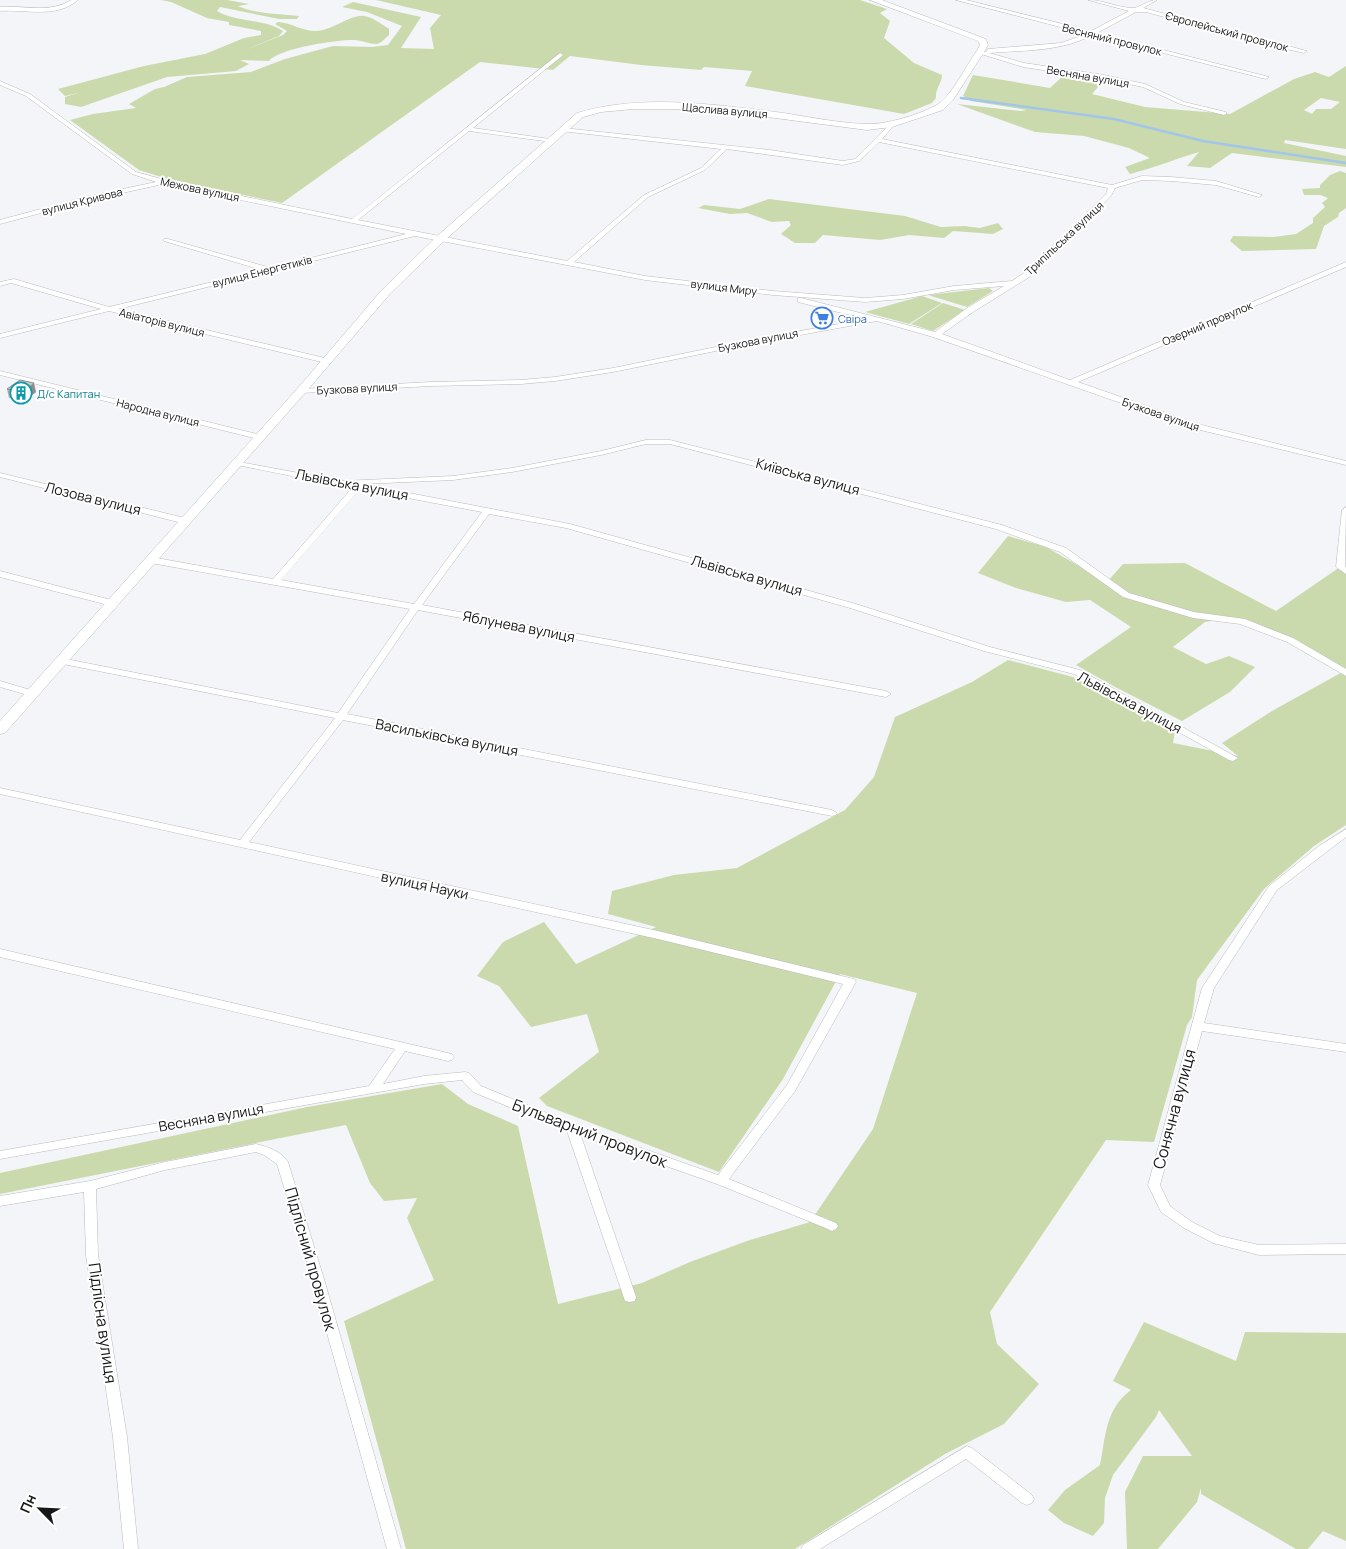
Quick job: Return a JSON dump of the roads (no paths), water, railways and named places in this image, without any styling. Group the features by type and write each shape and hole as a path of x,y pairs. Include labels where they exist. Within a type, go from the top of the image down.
{"street":[{"path":"0,9 52,10 69,5 75,0"},
{"name":"Весняна вулиця","path":"874,0 967,32 982,39 982,48 1033,67 1104,77 1145,86 1182,103 1224,113"},
{"name":"Весняний провулок","path":"959,0 1266,77"},
{"name":"Європейський провулок","path":"1091,0 1146,10 1266,43 1304,51"},
{"path":"982,48 1062,46 1092,34 1154,0"},
{"name":"Щаслива вулиця","path":"0,730 258,437 301,391 385,293 440,239 580,115 600,109 633,106 729,109 867,127 892,124 940,108 950,98 982,48"},
{"path":"353,221 560,55"},
{"name":"Межова вулиця","path":"0,83 28,95 134,172 164,182 440,239"},
{"path":"0,89 8,88"},
{"path":"563,130 770,152 843,163 857,160 892,124"},
{"path":"469,129 550,141"},
{"path":"878,140 1112,187 1142,178 1171,179 1216,183 1259,195"},
{"path":"568,264 646,196 704,169 725,148"},
{"name":"вулиця Кривова","path":"0,222 85,199 164,182"},
{"name":"Трипільська вулиця","path":"936,335 970,310 1031,272 1109,195 1112,187"},
{"name":"вулиця Енергетиків","path":"0,336 415,234"},
{"name":"вулиця Миру","path":"440,239 645,278 773,293 865,300 903,297 954,288 1011,283"},
{"path":"166,240 268,270"},
{"name":"Озерний провулок","path":"1069,383 1346,264"},
{"name":"Авіаторів вулиця","path":"0,284 11,281 108,308 326,361"},
{"path":"773,293 877,319"},
{"path":"844,311 903,297"},
{"path":"841,325 844,311"},
{"name":"Бузкова вулиця","path":"301,391 555,379 614,370 746,342 877,319 936,335 1195,426 1346,463"},
{"name":"Народна вулиця","path":"0,373 258,437"},
{"name":"Київська вулиця","path":"345,482 453,478 512,470 601,453 646,442 670,442 999,527 1063,550 1126,595 1194,615 1242,622 1290,640 1346,673"},
{"name":"Львівська вулиця","path":"237,463 345,482 487,512 567,526 698,561 853,606 987,649 1077,672 1233,758"},
{"name":"Лозова вулиця","path":"0,475 186,521"},
{"path":"275,582 359,485"},
{"path":"1343,569 1346,510"},
{"path":"242,845 341,716 416,607 487,512"},
{"name":"Яблунева вулиця","path":"151,560 886,694"},
{"path":"0,574 112,603"},
{"name":"Васильківська вулиця","path":"61,661 832,813"},
{"path":"0,684 31,694"},
{"name":"вулиця Науки","path":"0,791 658,935 850,982 791,1088 721,1181"},
{"name":"Сонячна вулиця","path":"1346,832 1273,888 1208,988 1154,1185 1165,1208 1188,1225 1217,1240 1259,1250 1346,1249"},
{"path":"0,952 448,1058"},
{"path":"1197,1026 1346,1048"},
{"path":"373,1090 402,1047"},
{"name":"Весняна вулиця","path":"0,1155 424,1080 465,1076"},
{"name":"Бульварний провулок","path":"465,1076 477,1089 572,1128 721,1181 832,1226"},
{"path":"572,1128 630,1297"},
{"name":"Підлісний провулок","path":"90,1186 165,1166 256,1148 268,1152 282,1162 318,1278 394,1549"},
{"path":"0,1201 90,1186"},
{"name":"Підлісна вулиця","path":"90,1186 92,1255 120,1437 131,1549"},
{"path":"808,1549 967,1452 1027,1499"}],"waterway":[{"path":"961,98 1114,119 1203,141 1346,163"}],"place":[{"name":"Свіра","path":"822,318"},
{"name":"Д/с Капитан","path":"21,393"}]}
